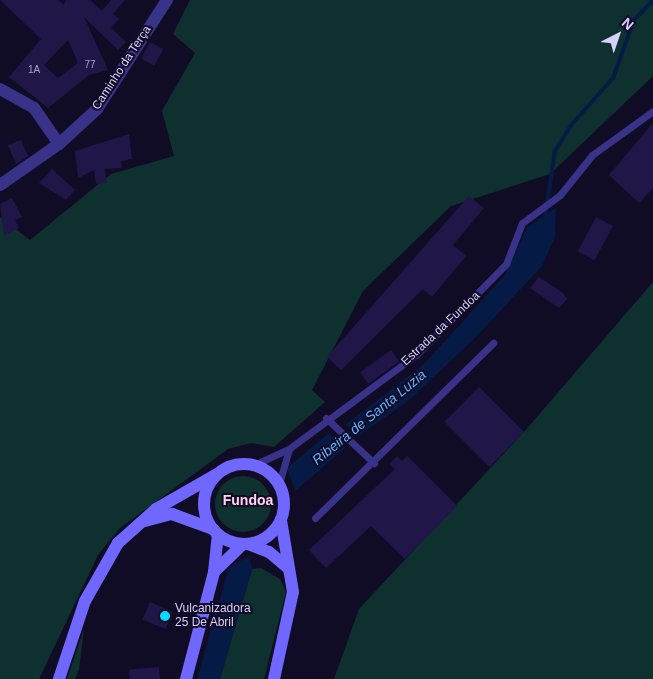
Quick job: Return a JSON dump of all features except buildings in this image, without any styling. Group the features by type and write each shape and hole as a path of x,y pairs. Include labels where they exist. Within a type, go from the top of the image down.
{"main road":[{"path":"59,679 85,601 102,566 136,524 193,484 234,465 254,465 277,481 284,502 281,520 293,592 274,679"},
{"path":"186,679 214,572 215,532 204,501 217,474"},
{"path":"136,524 172,514 248,544 289,569"},
{"path":"214,572 248,544 271,534 281,520"}],"street":[{"name":"Caminho da Terça","path":"0,185 59,144 97,109 167,0"},
{"path":"0,89 34,108 59,144"}],"lane":[{"name":"Estrada da Fundoa","path":"290,448 326,418 410,360 441,332 506,264 522,223 560,195 592,155 653,111"},
{"path":"315,518 374,463 493,343"},
{"path":"326,418 374,463"},
{"path":"254,465 290,448"},
{"path":"277,481 282,463 290,448"}],"green space":[{"path":"190,0 653,0 653,76 550,174 451,206 363,291 312,390 325,402 274,447 251,443 228,449 120,528 98,555 39,679 0,679 0,217 30,240 111,174 174,156 162,111 195,53 173,34"},
{"path":"653,282 653,679 334,679 359,609 524,432"},
{"path":"237,476 249,476 263,484 271,498 269,515 263,524 249,532 237,532 227,527 220,520 215,510 215,498 220,488 227,481"},
{"path":"261,568 280,579 286,592 264,679 220,679 252,569"},
{"path":"84,629 79,669 75,679 67,679"}],"water":[{"path":"556,207 555,237 542,266 475,338 408,401 358,436 345,425 424,364 505,275 527,228"},
{"path":"329,433 345,448 295,491 287,468"},
{"path":"249,556 252,569 220,679 197,679 229,567"}],"waterway":[{"name":"Ribeira de Santa Luzia","path":"545,217 555,151 572,124 613,78 634,20 653,0"},
{"name":"Ribeira de Santa Luzia","path":"335,445 356,430"}],"place":[{"name":"Vulcanizadora 25 De Abril","path":"165,616"}],"district":[{"name":"Fundoa","path":"248,500"}]}
